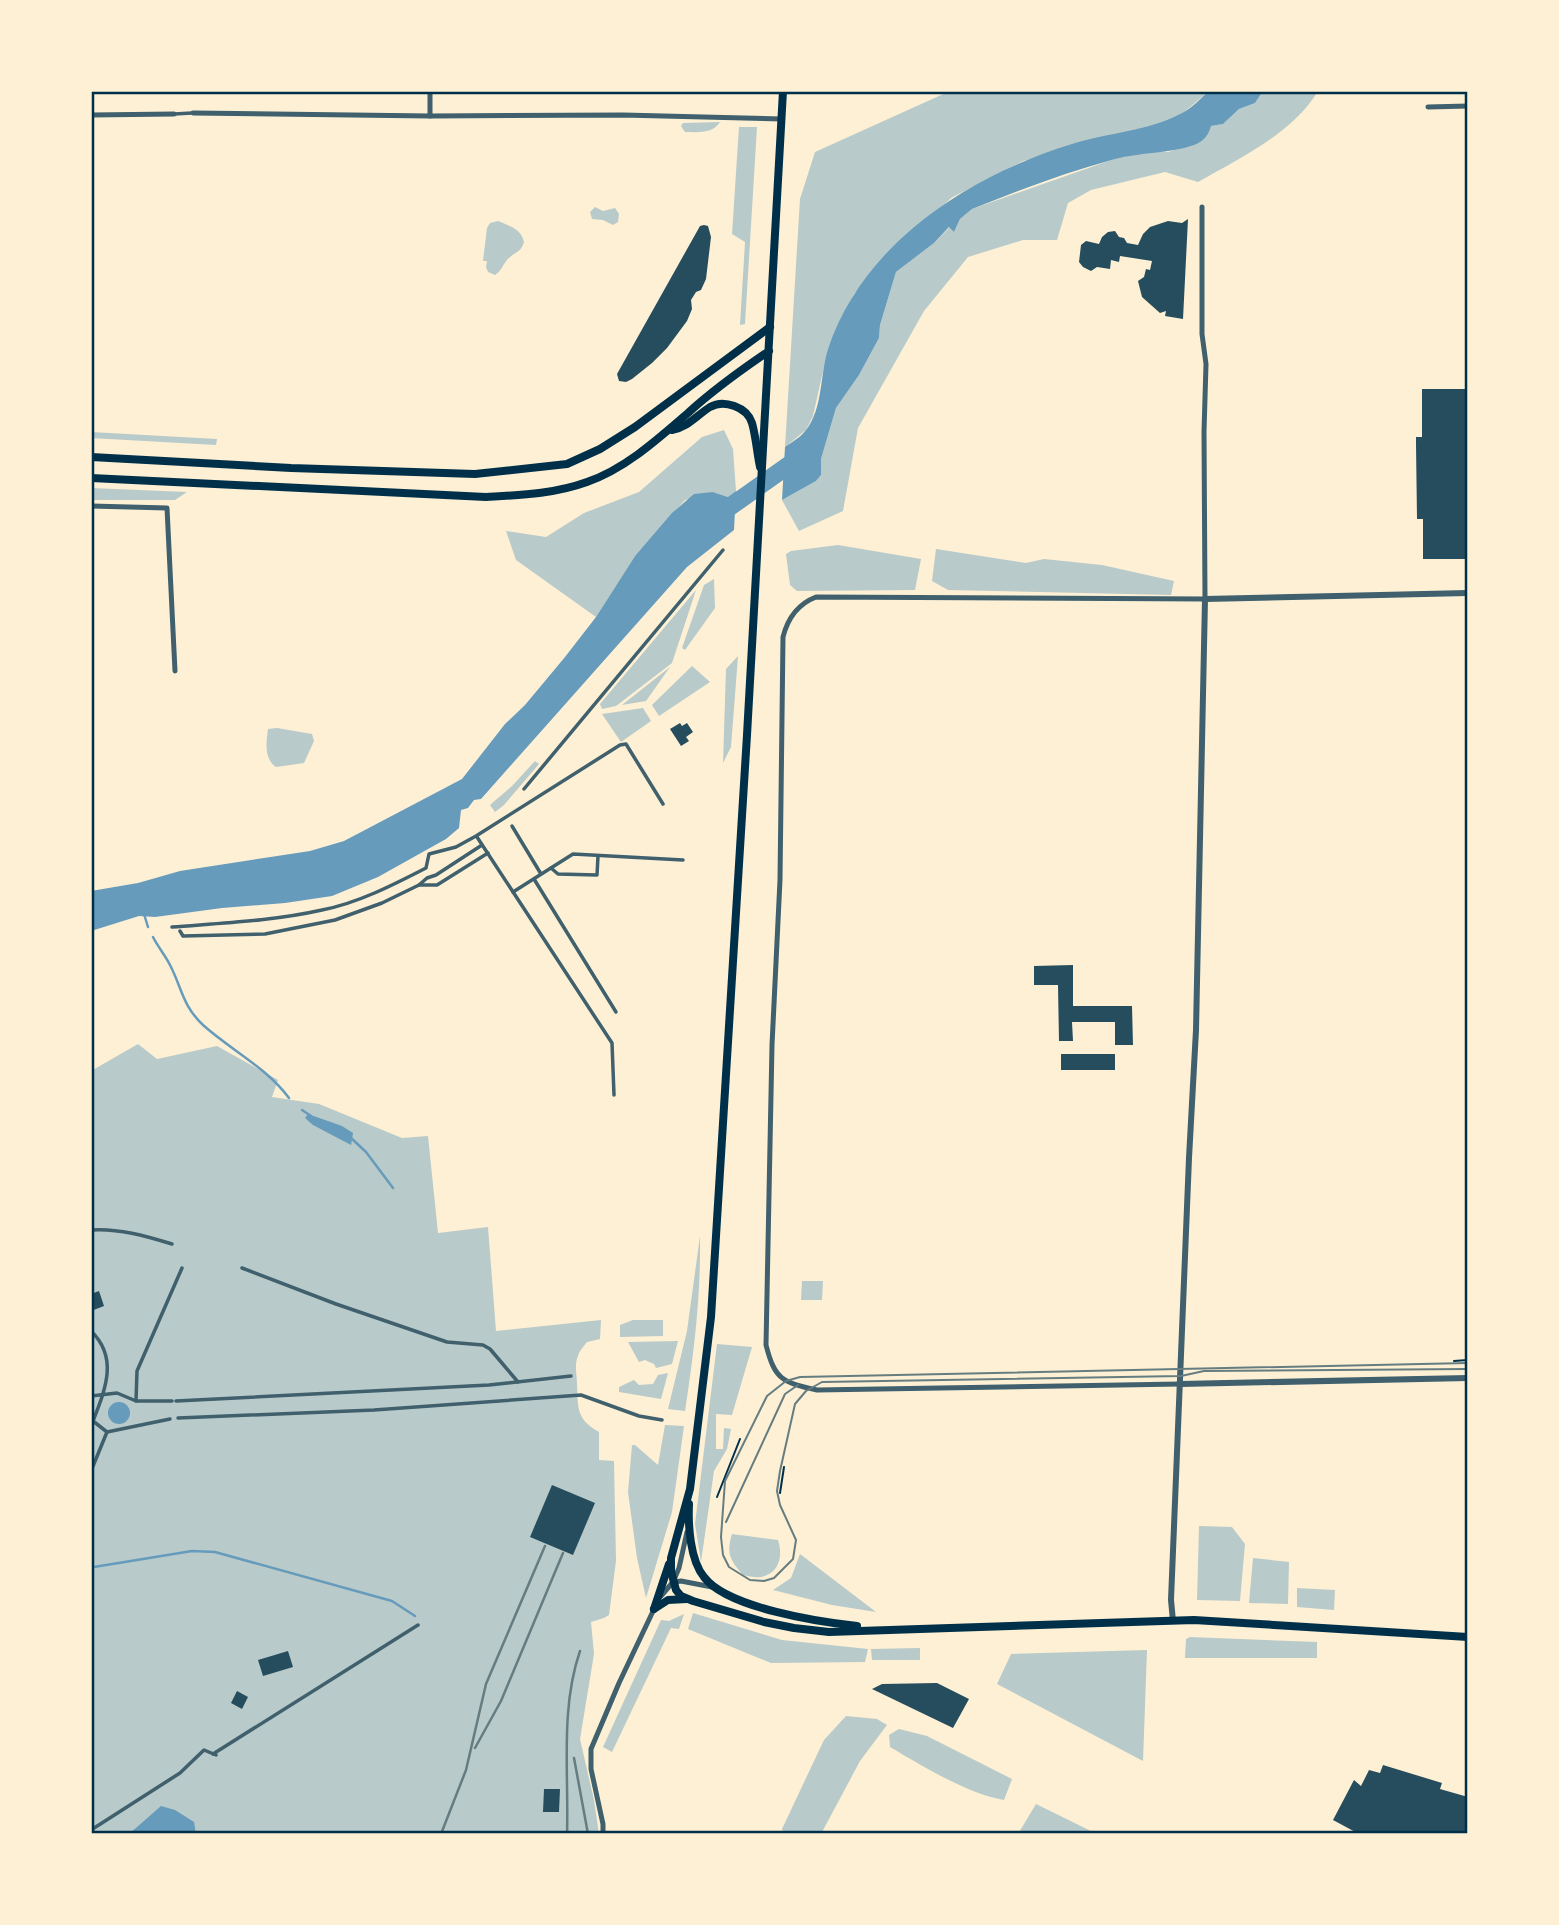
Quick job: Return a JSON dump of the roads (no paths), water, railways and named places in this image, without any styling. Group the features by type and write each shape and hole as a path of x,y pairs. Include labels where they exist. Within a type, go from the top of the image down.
{"main road":[{"path":"783,91 758,549 710,1317 688,1527 703,1577 719,1589 763,1608 831,1623 881,1629"},
{"path":"91,457 291,468 475,474 567,464 600,449 635,427 770,327"},
{"path":"91,478 486,497 536,494 589,482 616,468 671,430 687,414 769,351"},
{"path":"671,430 684,428 712,406 726,404 738,407 751,420 762,477"},
{"path":"654,1609 690,1489"},
{"path":"671,1558 673,1582 681,1596 693,1601"},
{"path":"654,1609 677,1598 794,1628 828,1632 1194,1620 1468,1637"}],"street":[{"path":"430,91 430,116"},
{"path":"1429,107 1468,106"},
{"path":"91,115 623,115 782,119"},
{"path":"1173,1621 1171,1600 1197,1016 1205,599 1206,364 1202,334 1202,207"},
{"path":"91,506 167,508 175,671"},
{"path":"524,789 723,550"},
{"path":"1468,593 1205,599 817,597 803,602 792,615 783,637 780,880 770,1111 766,1345 773,1370 786,1381 817,1390 1468,1378"},
{"path":"173,927 283,917 323,910 359,899 426,868 429,854 456,847 476,836 620,745 626,744 663,804"},
{"path":"512,826 541,874"},
{"path":"476,836 612,1043 614,1096"},
{"path":"180,931 183,936 265,934 310,927 356,914 419,885 426,878 436,875 482,845"},
{"path":"419,885 437,885 488,853"},
{"path":"513,892 573,854 683,860"},
{"path":"551,868 558,874 597,876 598,856"},
{"path":"534,879 616,1012"},
{"path":"91,1230 105,1229 172,1244"},
{"path":"136,1401 137,1371 181,1268"},
{"path":"242,1268 447,1342 483,1345 491,1349 518,1382"},
{"path":"91,1331 100,1340 107,1354 107,1381 92,1421 107,1432 170,1419"},
{"path":"91,1396 117,1393 136,1401 174,1401 489,1385 571,1376"},
{"path":"177,1418 374,1410 581,1395 639,1416 663,1420"},
{"path":"91,1471 107,1432"},
{"path":"603,1834 591,1749 654,1609 679,1569 688,1527"},
{"path":"673,1582 681,1581 719,1589"},
{"path":"91,1830 180,1773 204,1751 215,1754 418,1625"}],"water":[{"path":"1209,91 1263,91 1255,103 1239,109 1223,124 1211,126 1205,138 1194,145 1097,164 972,209 960,219 954,232 949,227 934,243 896,272 880,325 879,338 859,375 836,408 821,459 821,475 816,481 782,500 785,447 802,435 811,422 818,402 825,359 835,331 862,282 899,240 949,201 1008,168 1072,144 1167,120 1188,109"},
{"path":"736,491 734,530 687,567 481,799 474,800 468,808 461,810 459,828 446,839 378,877 332,896 155,917 139,916 91,931 91,891 138,883 180,871 310,851 344,841 462,779 505,724 525,705 565,657 596,617 635,556 672,513 694,494 713,492 728,497"},
{"path":"308,1114 342,1126 353,1133 351,1145 313,1125 305,1118"},
{"path":"119,1402 127,1405 130,1413 127,1421 119,1424 111,1421 108,1413 111,1405"},
{"path":"161,1806 175,1810 194,1822 196,1834 129,1834"}],"waterway":[{"path":"717,516 803,455"},
{"path":"144,914 148,927"},
{"path":"153,937 196,1018 270,1077 289,1098"},
{"path":"302,1110 311,1116"},
{"path":"350,1137 366,1152 393,1188"},
{"path":"94,1567 192,1551 215,1552 392,1601 415,1616"}],"tram line":[{"path":"1468,1363 800,1377 786,1381 767,1396 725,1481 721,1537 723,1555 729,1567 750,1580 764,1581 774,1578 793,1559 796,1540 780,1505 777,1491 780,1471 795,1404 806,1391 822,1382 1181,1376 1204,1371 1468,1369"},
{"path":"726,1522 785,1394 798,1385"}],"railway":[{"path":"441,1834 466,1770 486,1684 545,1546"},
{"path":"475,1748 501,1701 563,1553"},
{"path":"567,1834 568,1719 580,1651"},
{"path":"574,1758 588,1834"}]}
